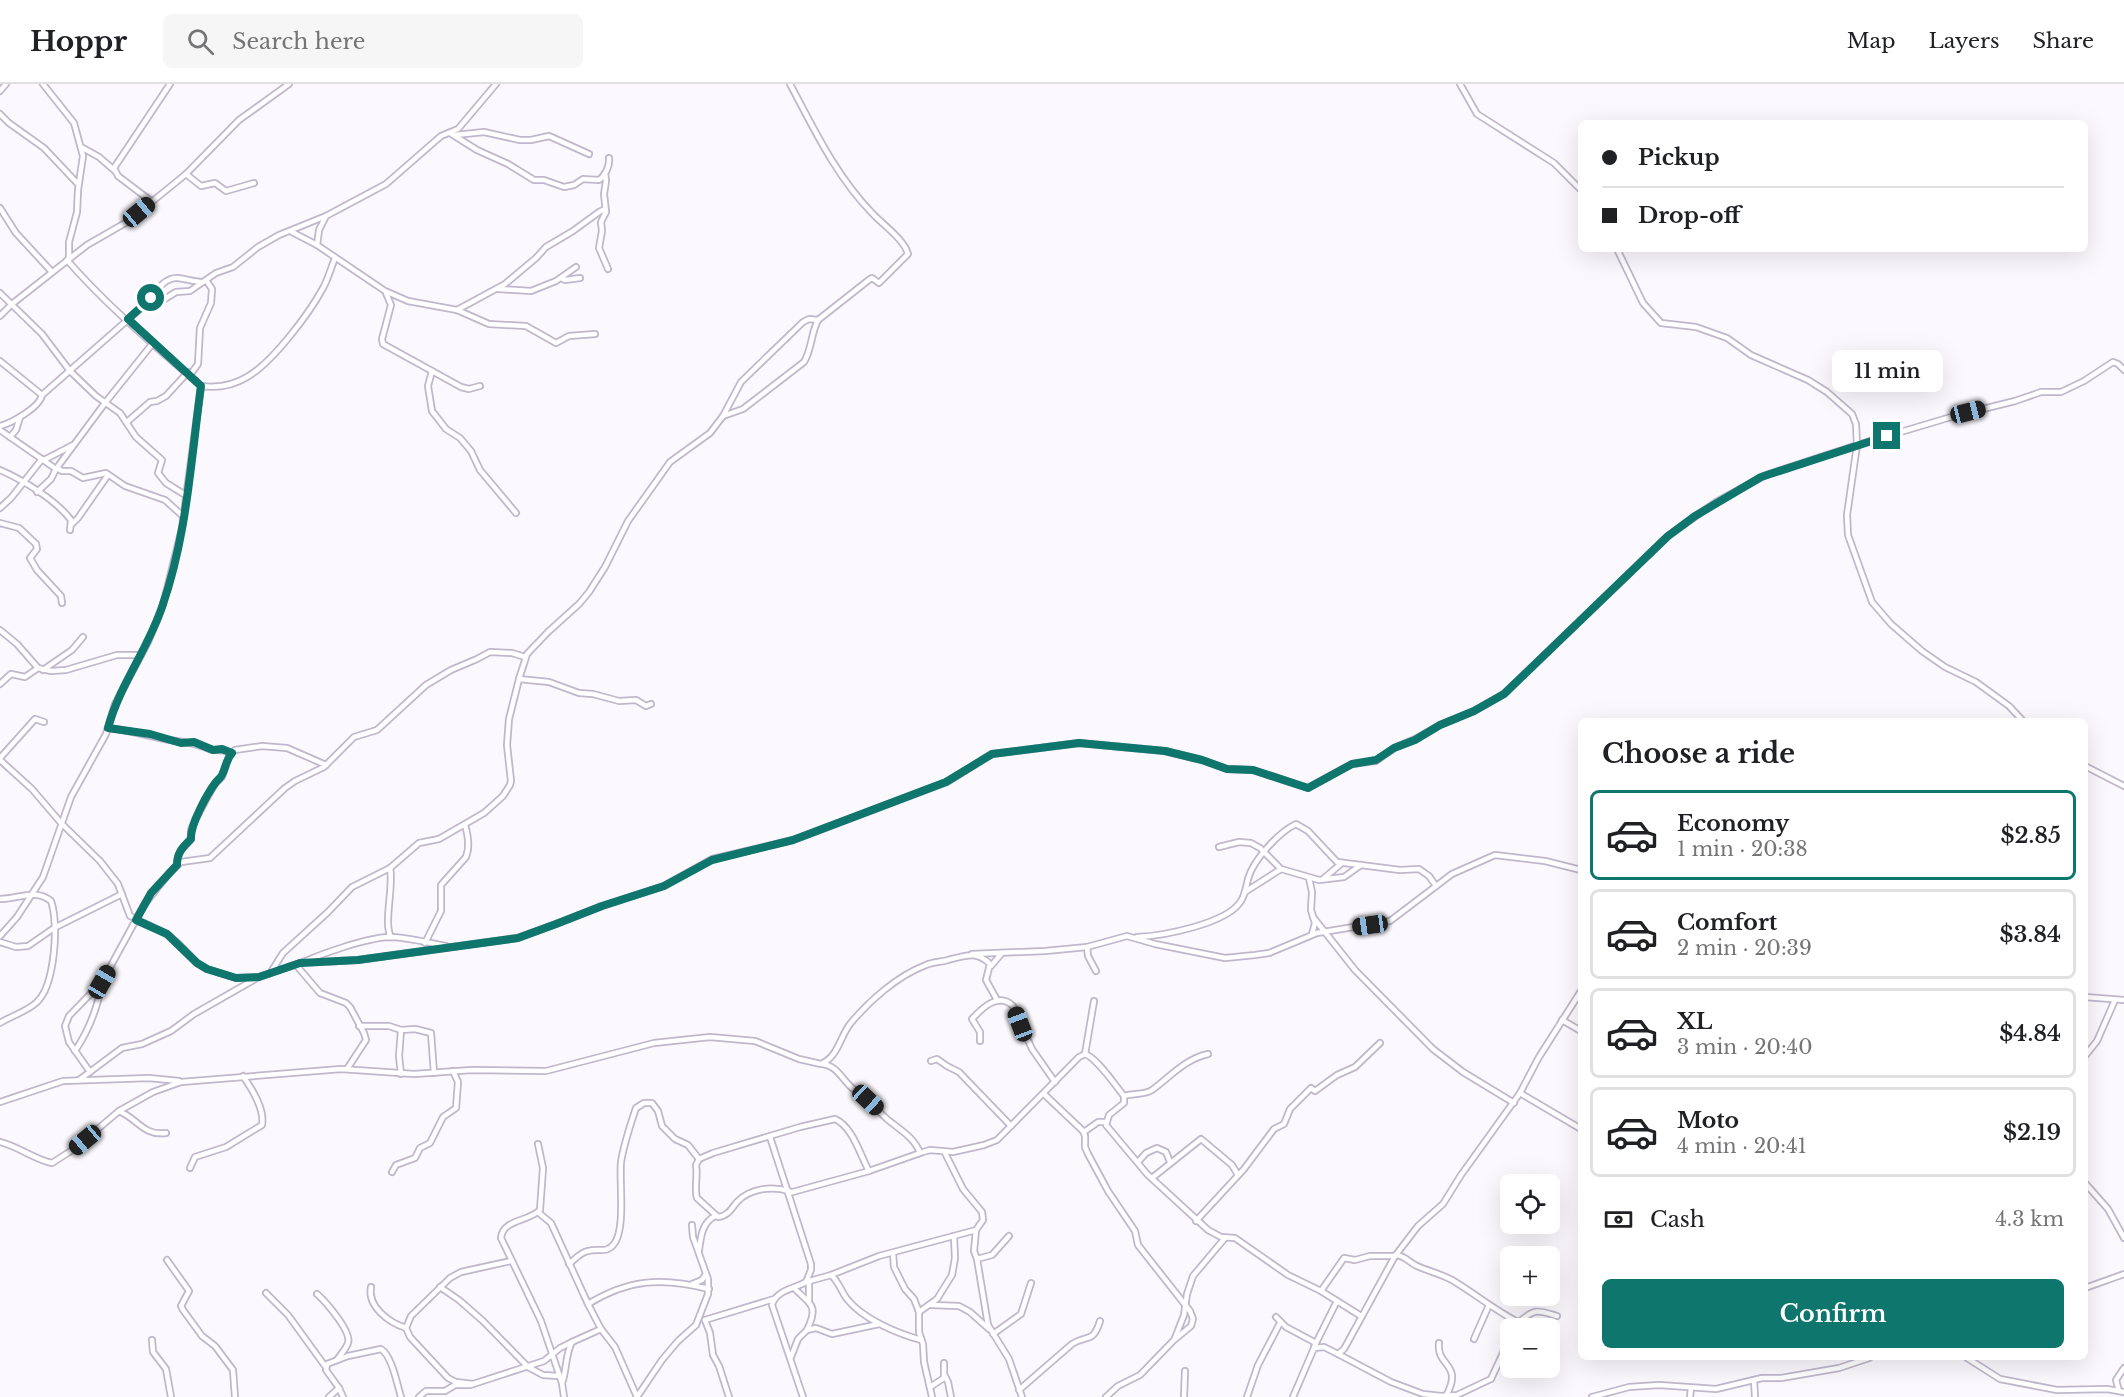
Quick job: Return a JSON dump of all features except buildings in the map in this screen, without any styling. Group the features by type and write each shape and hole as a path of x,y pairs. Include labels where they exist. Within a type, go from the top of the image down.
{"street":[{"path":"0,91 6,84"},
{"path":"43,84 74,123 81,147 82,162 78,184 77,213 69,242 68,260 201,386 228,385 255,372 293,333 324,286 335,258"},
{"path":"114,170 170,84"},
{"path":"0,316 87,245 118,228 186,174 229,129 289,84"},
{"path":"453,134 496,84"},
{"path":"723,416 743,409 804,362 808,356 818,320 870,279 873,278 879,283 909,253 859,199 838,172 790,84"},
{"path":"1460,84 1477,114 1554,163 1578,187"},
{"path":"0,114 9,123 44,147 78,184"},
{"path":"152,308 176,292 190,291 216,273 233,267 271,240 326,216 386,184 441,136 484,132 520,140 531,140 549,136 589,154"},
{"path":"453,134 477,150 508,164 534,180 544,180 569,187 583,179 599,180 605,173 609,158"},
{"path":"81,147 99,157 118,176 151,201"},
{"path":"605,173 605,209 601,222 599,248 608,269"},
{"path":"186,174 201,186 215,183 226,191 254,183"},
{"path":"0,208 21,238 52,272"},
{"path":"457,310 511,280 554,241 605,209"},
{"path":"317,245 319,230 326,216"},
{"path":"291,231 317,245 385,291 408,301 457,310 489,324 526,326 556,343 569,336 596,334"},
{"path":"1618,252 1643,303 1661,323 1689,326 1727,338 1751,355 1813,383 1852,414 1856,424 1857,445 1847,515 1848,535 1872,602 1891,624 1922,651 1945,667 1976,682 2009,705 2020,718"},
{"path":"495,288 525,292 561,278 576,267"},
{"path":"127,423 150,402 166,396 198,364 200,328 211,303 212,289 204,281 175,278 162,284 148,302 42,395 40,401 20,417 0,428 62,471 71,471 83,478 104,473 124,486 165,500 184,517"},
{"path":"561,278 565,280 580,278"},
{"path":"385,291 390,297 391,305 382,342 385,346 465,388 480,386"},
{"path":"0,293 42,333 70,371 105,403 120,413 136,437 162,460 159,476 175,490 187,496"},
{"path":"271,972 283,953 352,887 390,868 419,843 439,839 465,825 496,803 510,785 507,733 525,657 589,592 605,567 628,521 670,462 705,438 723,416 735,390 747,375 803,322 809,319 818,320"},
{"path":"37,492 51,479 105,403 153,343"},
{"path":"298,964 358,960 518,938 602,906 664,886 712,860 793,840 946,782 992,754 1079,743 1165,751 1227,769 1253,770 1298,786 1312,787 1352,764 1376,760 1394,748 1415,740 1440,725 1474,711 1504,694 1668,536 1716,502 1761,477 1857,445 2041,392 2061,392 2084,381 2113,362 2124,370"},
{"path":"1,365 42,395"},
{"path":"432,371 428,386 432,411 446,429 460,438 471,451 480,470 516,513"},
{"path":"0,936 17,917 33,893 50,861 71,797 108,728 115,704 154,629 163,605 184,517 201,386"},
{"path":"10,437 15,432 20,417"},
{"path":"1,505 11,498 43,459 74,445"},
{"path":"0,470 56,503 69,517 72,524"},
{"path":"70,530 108,475"},
{"path":"0,523 19,528 36,544 37,549 30,558 46,582 61,596 62,603"},
{"path":"0,630 17,644 40,669 57,672 117,655 140,655"},
{"path":"0,684 12,674 25,676 40,669 72,650 83,637"},
{"path":"90,1072 69,1042 65,1022 102,982 151,893 177,865 186,860 210,858 285,788 326,765 354,737 377,730 426,684 490,652 512,653 525,657"},
{"path":"519,679 549,682 579,693 593,694 615,701 636,700 646,706 651,704"},
{"path":"44,723 35,719 0,759 32,789 61,823 100,861 118,884 128,913 136,920 167,934 197,963 207,969 236,978 259,977"},
{"path":"108,728 150,734 181,743 194,742 213,750 222,749 232,753"},
{"path":"177,865 180,850 191,839 191,830 195,820 214,785 222,777 232,753 262,746 287,748 326,765"},
{"path":"2088,768 2124,786"},
{"path":"821,1064 830,1059 849,1025 858,1015 901,978 926,964 972,954 1087,947 1127,936 1135,937 1202,925 1230,912 1242,901 1251,872 1281,833 1296,824 1308,831 1334,858 1342,863"},
{"path":"425,943 441,911 441,885 468,852 469,841 465,825"},
{"path":"1219,847 1245,842 1256,845 1281,869 1322,880 1344,877 1361,865"},
{"path":"1135,937 1143,941 1225,958 1269,952 1312,934 1390,921 1456,871 1495,855 1536,860 1578,869"},
{"path":"1322,880 1342,863 1350,862 1400,870 1419,869 1429,876 1436,886"},
{"path":"390,868 391,897 387,923 391,937"},
{"path":"1245,892 1281,869"},
{"path":"1309,878 1312,892 1311,910 1315,928 1312,934"},
{"path":"0,899 13,899 33,893 42,894 51,901 53,906 54,928 51,975 40,1000 0,1023"},
{"path":"0,942 16,947 27,946 54,928 122,894"},
{"path":"1313,917 1355,970 1433,1049 1463,1072 1514,1103"},
{"path":"79,1080 122,1048 142,1044 171,1031 194,1014 259,977 321,954 391,937 450,948"},
{"path":"1087,947 1087,954 1096,971"},
{"path":"997,1000 986,980 991,966 1002,953"},
{"path":"972,954 983,958 991,966"},
{"path":"298,964 320,993 346,1003 364,1033 366,1040 347,1070"},
{"path":"75,1051 89,1027 102,982"},
{"path":"1338,1354 1344,1349 1396,1256 1418,1226 1443,1204 1461,1175 1514,1103 1539,1057 1578,996"},
{"path":"2088,997 2124,1000"},
{"path":"980,1041 980,1032 972,1019 997,1000 1004,999 1013,1006 1032,1049 1055,1082"},
{"path":"2088,1052 2097,1041 2115,1000"},
{"path":"699,1251 706,1222 715,1216 727,1214 738,1201 751,1193 775,1188 789,1192 869,1171 930,1150 945,1153 989,1144 1011,1126 1085,1054 1094,1001"},
{"path":"1562,1020 1578,1028"},
{"path":"359,1026 390,1026 401,1030 415,1029 432,1033 434,1073"},
{"path":"401,1030 399,1056 401,1074"},
{"path":"0,1102 44,1086 79,1080 150,1078 181,1082 347,1070 401,1074 453,1071 546,1071 654,1042 711,1037 755,1041 799,1059 832,1066 854,1091 860,1093 913,1140 920,1153"},
{"path":"1196,1221 1238,1175 1275,1128 1284,1124 1290,1109 1308,1090 1311,1088 1315,1091 1337,1075 1354,1067 1380,1043"},
{"path":"1085,1054 1096,1062 1124,1096 1124,1103 1109,1115 1106,1122"},
{"path":"1124,1096 1149,1092 1192,1059 1208,1054"},
{"path":"931,1061 937,1059 959,1072 1011,1126"},
{"path":"392,1172 396,1165 415,1158 420,1148 430,1143 442,1117 456,1108 458,1082 453,1071"},
{"path":"190,1168 195,1156 226,1147 262,1125 260,1110 243,1076"},
{"path":"0,1142 52,1162 74,1149 119,1111 153,1092 181,1082"},
{"path":"1520,1093 1578,1127"},
{"path":"1044,1094 1084,1132 1088,1154 1108,1191 1135,1231 1138,1245 1192,1314 1193,1324 1140,1375 1118,1386 1106,1397"},
{"path":"569,1264 588,1251 608,1250 617,1239 621,1219 621,1172 625,1141 636,1108 640,1104 652,1103 658,1110 662,1126 675,1139 688,1145 699,1159"},
{"path":"119,1111 146,1131 166,1133"},
{"path":"715,1216 696,1194 698,1174 696,1165 699,1159 800,1127 836,1119 843,1123 869,1171"},
{"path":"1084,1132 1098,1122 1106,1122"},
{"path":"1106,1122 1113,1134 1152,1178 1196,1221 1218,1236 1235,1238 1288,1275 1322,1291 1362,1316"},
{"path":"770,1137 809,1255 811,1270 807,1282 809,1300"},
{"path":"1152,1178 1202,1139 1232,1165 1238,1175"},
{"path":"538,1144 543,1168 542,1204 539,1213"},
{"path":"1138,1162 1146,1153 1157,1148 1166,1152 1170,1162"},
{"path":"945,1153 963,1188 982,1212 983,1220 976,1230 974,1249 987,1318 993,1334 1009,1359 1022,1397"},
{"path":"775,1188 783,1175"},
{"path":"2088,1187 2108,1209 2124,1238"},
{"path":"539,1213 510,1224 502,1230 501,1238 511,1262 535,1305 562,1383 564,1397"},
{"path":"539,1213 551,1222 588,1304 601,1329 615,1347 639,1397"},
{"path":"693,1225 693,1237 709,1288 698,1322"},
{"path":"802,1397 791,1357 772,1305 779,1294 861,1263 976,1230"},
{"path":"919,1312 937,1299 952,1275 955,1258 954,1236"},
{"path":"977,1259 992,1255 1010,1236"},
{"path":"1174,1340 1187,1307 1186,1300 1193,1276 1225,1238"},
{"path":"894,1253 894,1267 905,1289 914,1299 919,1312 919,1332 932,1397"},
{"path":"1322,1291 1344,1258 1355,1260 1364,1256 1404,1256 1417,1266 1450,1279 1506,1318"},
{"path":"1385,1256 1387,1269"},
{"path":"167,1260 189,1291 183,1302 183,1310 202,1336 214,1346 233,1370 235,1397"},
{"path":"406,1328 411,1316 440,1287 461,1272 511,1262"},
{"path":"689,1284 702,1280 706,1274"},
{"path":"2088,1287 2124,1274"},
{"path":"831,1275 851,1303 879,1324 921,1340"},
{"path":"588,1304 636,1283 657,1281 709,1288"},
{"path":"993,1334 1021,1314 1031,1283"},
{"path":"371,1287 369,1293 377,1309 406,1328 410,1337 448,1378 456,1382 473,1384"},
{"path":"440,1287 483,1321 528,1367 543,1375 559,1376"},
{"path":"791,1357 798,1339 807,1330 813,1314 813,1307 809,1300 794,1288"},
{"path":"266,1293 288,1315 326,1366 326,1371 343,1397"},
{"path":"318,1294 334,1310 348,1336 347,1345 337,1360"},
{"path":"639,1397 659,1364 698,1322 774,1299"},
{"path":"1293,1397 1315,1345 1338,1301"},
{"path":"930,1305 953,1304 963,1308 993,1334"},
{"path":"1474,1339 1488,1305"},
{"path":"1527,1318 1540,1310 1557,1316"},
{"path":"1276,1317 1280,1323 1315,1345 1324,1347 1358,1366 1415,1392 1436,1396 1458,1396 1491,1379 1500,1360"},
{"path":"705,1320 710,1333 713,1355 720,1366 729,1397"},
{"path":"1020,1390 1072,1344 1094,1335 1100,1321"},
{"path":"1247,1397 1258,1365 1280,1323"},
{"path":"807,1330 816,1328 832,1334 879,1324"},
{"path":"419,1397 426,1391 445,1391 455,1385 473,1384 528,1367 553,1356 560,1348 601,1329"},
{"path":"152,1340 153,1352 166,1369 171,1397"},
{"path":"562,1383 572,1342"},
{"path":"1439,1342 1440,1354 1453,1374 1452,1385 1446,1396"},
{"path":"326,1366 337,1360 373,1350 384,1350 401,1397"},
{"path":"1592,1397 1629,1386 1659,1385 1716,1389 1754,1380 1839,1368 1863,1360"},
{"path":"1970,1360 2000,1378 2057,1390 2121,1392 2116,1380 2124,1368"},
{"path":"944,1363 951,1397"},
{"path":"1184,1397 1185,1371"},
{"path":"930,1387 945,1376"},
{"path":"1754,1380 1755,1397"},
{"path":"329,1397 339,1388"},
{"path":"1690,1397 1691,1388"}],"route":[{"path":"151,298 128,319 201,386 198,420 183,528 163,605 148,642 115,704 108,728 150,734 181,743 194,742 213,750 222,749 232,753 227,759 222,777 214,785 195,820 190,833 191,839 180,850 177,865 151,893 136,920 167,934 197,963 207,969 236,978 259,977 300,963 358,960 518,938 580,913 664,886 712,860 793,840 946,782 992,754 1079,743 1165,751 1227,769 1253,770 1298,786 1312,787 1352,764 1373,762 1386,752 1415,740 1440,725 1474,711 1504,694 1668,536 1716,502 1766,475 1887,436"}]}
